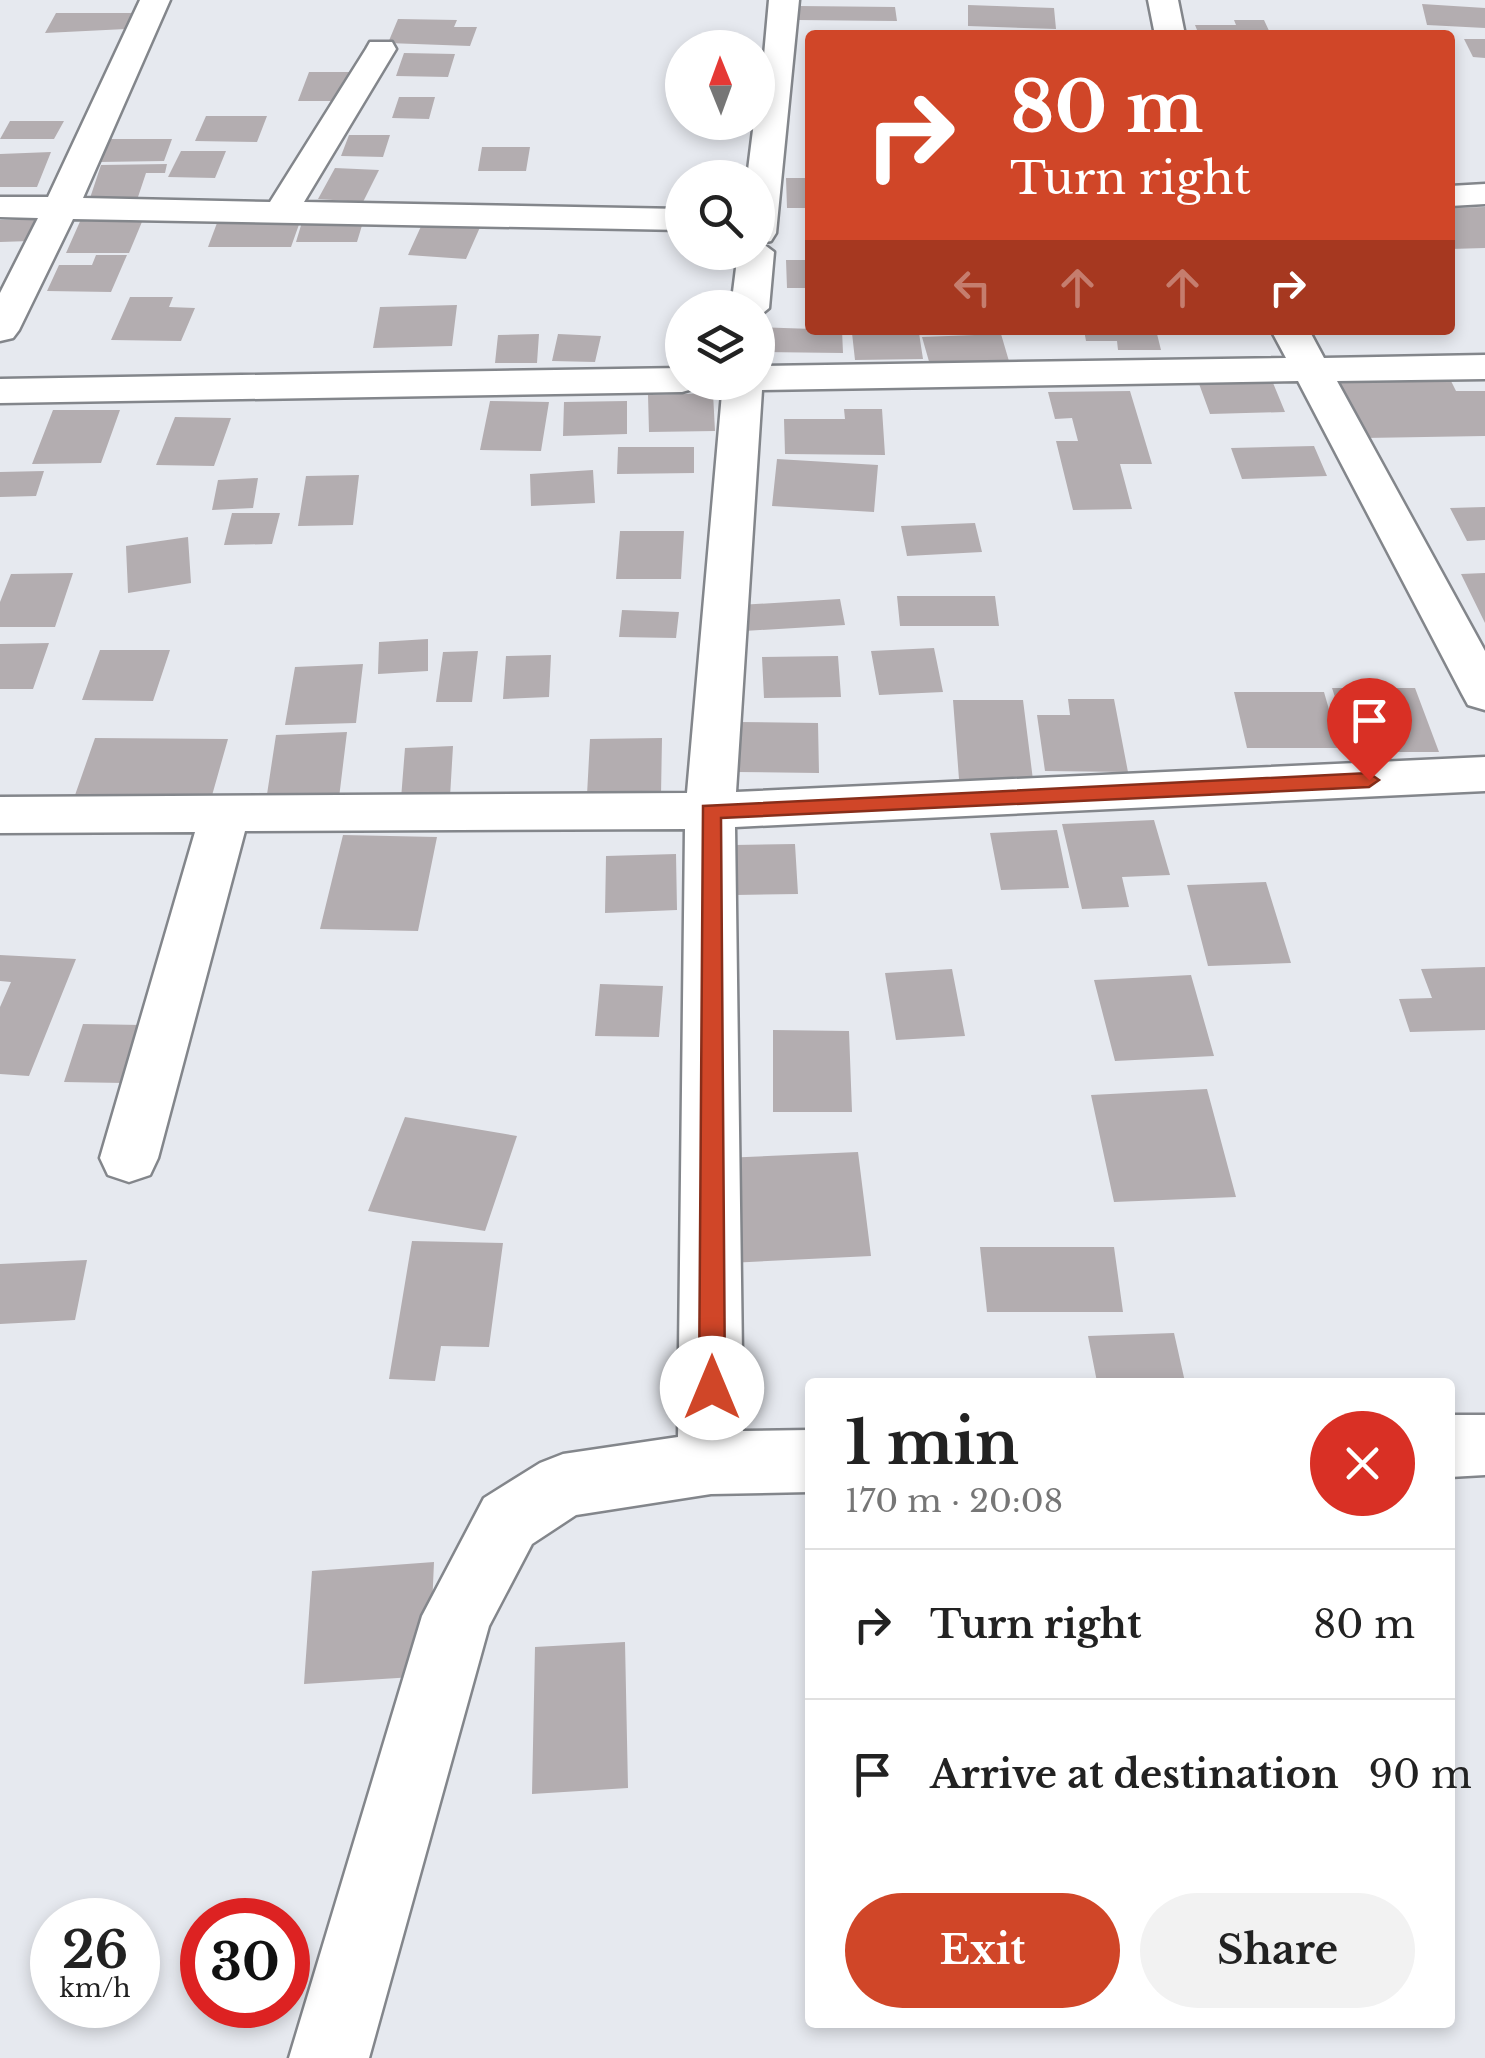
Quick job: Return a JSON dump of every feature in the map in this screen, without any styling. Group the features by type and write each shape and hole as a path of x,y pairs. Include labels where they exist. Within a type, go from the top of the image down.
{"street":[{"path":"0,330 61,208 155,0"},
{"path":"765,160 784,0"},
{"path":"1164,0 1169,30"},
{"path":"281,212 322,145 350,110 381,50"},
{"path":"1455,196 1485,194"},
{"path":"0,207 665,220"},
{"path":"1293,335 1485,694"},
{"path":"775,378 1485,367"},
{"path":"0,391 665,380"},
{"path":"712,1463 710,811 743,400"},
{"path":"0,814 710,811 1485,774"},
{"path":"129,1158 225,813"},
{"path":"1455,1446 1485,1445"},
{"path":"328,2058 456,1616 508,1521 563,1485 712,1463 805,1460"}],"building":[{"path":"1422,4 1485,8 1485,28 1427,25"},
{"path":"968,5 1054,8 1056,29 968,26"},
{"path":"798,6 895,7 897,21 798,20"},
{"path":"56,13 134,13 126,29 45,33"},
{"path":"398,19 457,20 454,27 477,27 470,46 388,43"},
{"path":"1234,20 1264,20 1269,30 1197,30 1195,25 1236,25"},
{"path":"1464,39 1485,39 1485,58 1473,57"},
{"path":"404,53 455,54 448,77 396,76"},
{"path":"309,72 358,72 348,101 298,101"},
{"path":"399,97 435,97 429,119 392,118"},
{"path":"206,116 267,116 257,142 195,141"},
{"path":"10,121 64,121 54,139 0,139"},
{"path":"349,135 390,135 383,157 341,156"},
{"path":"108,139 172,139 164,161 99,162"},
{"path":"482,147 530,147 526,171 478,171"},
{"path":"181,151 226,151 215,178 168,177"},
{"path":"51,152 37,187 0,187 0,154"},
{"path":"167,164 165,173 146,173 138,197 90,198 101,165"},
{"path":"335,168 379,170 363,202 318,199"},
{"path":"786,178 805,178 805,208 787,208"},
{"path":"1485,207 1485,248 1455,249 1455,208"},
{"path":"220,215 302,216 291,247 208,247"},
{"path":"82,217 144,217 129,253 66,253"},
{"path":"38,219 30,241 0,242 0,220"},
{"path":"302,222 363,222 357,242 296,242"},
{"path":"423,222 481,225 466,259 408,255"},
{"path":"96,255 127,255 111,292 47,291 59,265 92,265"},
{"path":"786,260 805,260 805,288 787,288"},
{"path":"130,297 173,297 169,307 195,308 181,341 111,340"},
{"path":"457,305 452,346 373,348 380,307"},
{"path":"775,328 805,329 805,335 842,335 843,353 775,352"},
{"path":"539,334 537,363 495,363 498,335"},
{"path":"558,334 601,336 595,362 552,361"},
{"path":"852,335 919,335 923,359 855,360"},
{"path":"1001,335 1011,368 932,372 922,337"},
{"path":"1085,335 1157,335 1161,350 1118,350 1117,341 1086,341"},
{"path":"1446,371 1456,391 1485,391 1485,436 1364,438 1335,373"},
{"path":"1271,378 1285,412 1210,414 1198,381"},
{"path":"1130,391 1152,464 1120,464 1132,509 1073,510 1056,441 1078,441 1072,418 1055,419 1048,392"},
{"path":"665,394 665,400 713,400 715,431 649,432 648,395"},
{"path":"490,401 549,402 541,451 480,450"},
{"path":"627,401 627,434 563,436 564,402"},
{"path":"844,409 882,409 885,455 785,454 784,419 845,419"},
{"path":"53,410 120,410 101,463 32,464"},
{"path":"175,417 231,418 214,466 156,465"},
{"path":"1314,446 1327,476 1242,479 1231,448"},
{"path":"618,447 694,447 694,473 617,474"},
{"path":"777,459 878,465 874,512 772,506"},
{"path":"593,470 595,503 531,506 530,474"},
{"path":"44,471 36,496 0,497 0,472"},
{"path":"359,475 353,525 298,526 306,476"},
{"path":"258,478 253,508 212,510 218,480"},
{"path":"1485,507 1485,540 1467,541 1450,508"},
{"path":"232,513 280,513 272,544 224,545"},
{"path":"975,523 982,552 907,556 901,526"},
{"path":"620,531 684,531 681,579 616,579"},
{"path":"188,537 191,583 128,593 126,546"},
{"path":"73,573 55,627 0,627 0,602 11,574"},
{"path":"1485,573 1485,623 1461,574"},
{"path":"897,596 995,596 999,626 900,626"},
{"path":"840,599 845,625 744,631 739,605"},
{"path":"622,610 679,612 676,638 619,637"},
{"path":"428,639 428,671 378,674 379,642"},
{"path":"49,643 33,689 0,689 0,644"},
{"path":"934,648 943,692 879,695 871,651"},
{"path":"100,650 170,650 153,701 82,700"},
{"path":"478,651 472,702 436,702 443,652"},
{"path":"551,655 549,697 503,699 506,656"},
{"path":"838,656 841,697 764,698 762,657"},
{"path":"363,664 356,723 285,725 295,667"},
{"path":"1332,688 1415,688 1439,752 1353,752"},
{"path":"1234,692 1324,692 1340,748 1247,748"},
{"path":"1068,699 1114,699 1128,772 1045,771 1037,715 1070,715"},
{"path":"953,700 1023,700 1033,780 959,779"},
{"path":"738,722 818,723 819,773 737,772"},
{"path":"347,732 339,798 266,801 276,735"},
{"path":"95,738 228,739 211,799 74,798"},
{"path":"662,738 661,795 587,795 590,739"},
{"path":"453,746 450,797 401,799 405,748"},
{"path":"1154,820 1170,875 1122,877 1129,907 1082,909 1062,824"},
{"path":"1057,830 1069,888 1001,890 990,833"},
{"path":"343,835 437,837 418,931 320,929"},
{"path":"795,844 798,894 735,895 734,845"},
{"path":"676,854 677,910 605,913 606,856"},
{"path":"1266,882 1291,963 1208,966 1187,885"},
{"path":"0,955 76,959 29,1076 0,1074 0,1007 11,982 0,981"},
{"path":"1485,967 1485,1030 1410,1032 1399,999 1432,998 1421,969"},
{"path":"952,969 965,1036 896,1040 885,973"},
{"path":"1191,975 1214,1056 1115,1061 1094,980"},
{"path":"600,984 663,986 659,1037 595,1036"},
{"path":"83,1024 142,1025 125,1083 64,1082"},
{"path":"773,1030 849,1031 852,1112 773,1112"},
{"path":"1207,1089 1236,1197 1114,1202 1091,1095"},
{"path":"405,1117 517,1136 485,1231 368,1211"},
{"path":"858,1152 871,1256 729,1263 723,1158"},
{"path":"412,1241 503,1243 489,1347 441,1346 435,1381 389,1379"},
{"path":"980,1247 1114,1247 1123,1312 987,1312"},
{"path":"87,1260 75,1320 0,1324 0,1264"},
{"path":"1174,1333 1184,1378 1096,1378 1088,1336"},
{"path":"434,1562 429,1676 304,1684 312,1571"},
{"path":"625,1642 628,1788 532,1794 535,1647"}],"route":[{"path":"712,1388 710,811 1369,780"}]}
